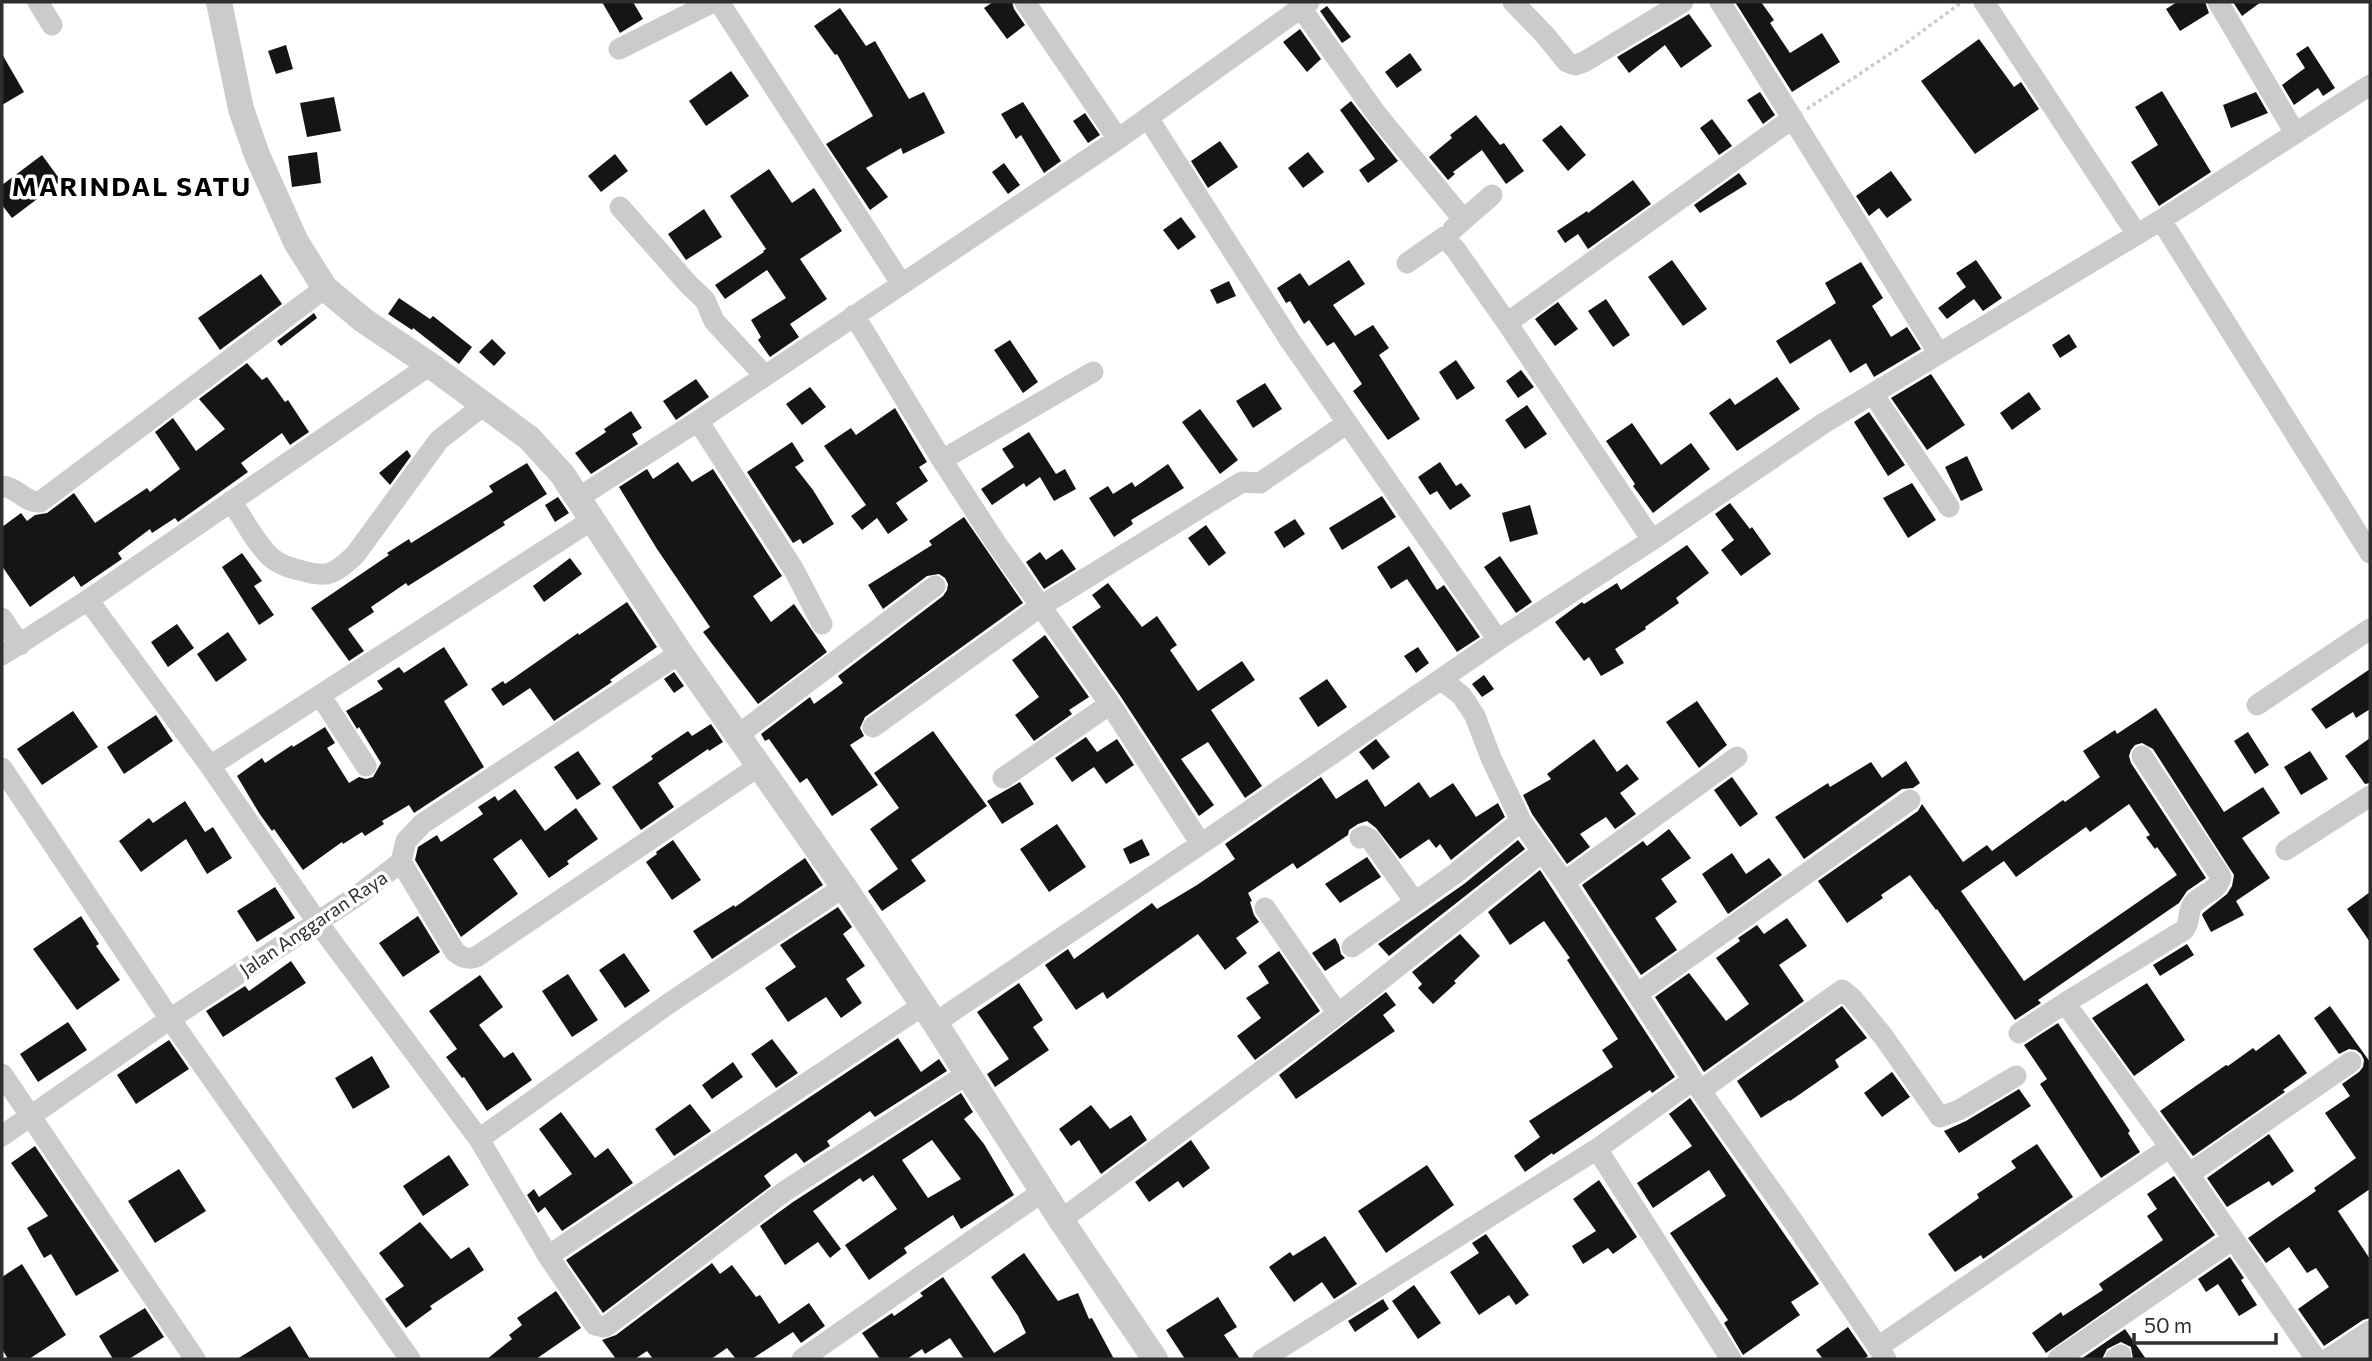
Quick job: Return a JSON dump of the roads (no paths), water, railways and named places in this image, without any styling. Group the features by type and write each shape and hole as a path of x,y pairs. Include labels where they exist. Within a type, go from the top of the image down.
{"street":[{"path":"38,2 52,25"},
{"path":"219,2 240,109 257,155 296,242 325,288 363,320 485,404 529,438 562,474 680,653 844,887 1042,1192 1155,1359"},
{"path":"619,49 713,2"},
{"path":"719,2 901,283"},
{"path":"1025,2 1118,139"},
{"path":"1513,2 1567,62 1575,65 1683,2"},
{"path":"1720,2 1939,354"},
{"path":"1984,2 2136,233"},
{"path":"2218,2 2295,133"},
{"path":"210,766 320,695 585,509 698,421 1118,139 1305,5 1378,116 1463,219"},
{"path":"548,1256 1201,844 1498,640 1824,423 2161,220 2370,85"},
{"path":"1148,118 1346,424 1498,640"},
{"path":"1507,323 1793,118"},
{"path":"1407,263 1444,237 1492,195"},
{"path":"620,207 700,294 715,321 765,376"},
{"path":"2161,220 2370,553"},
{"path":"1444,237 1507,323 1652,540"},
{"path":"2,486 11,486 30,501 40,502 325,288"},
{"path":"854,315 996,543 1110,704 1201,844"},
{"path":"2,618 11,650 429,365"},
{"path":"942,460 1093,372"},
{"path":"1873,394 1949,507"},
{"path":"231,501 274,559 298,570 328,575 339,570 355,555 439,440 485,404"},
{"path":"698,421 794,570 822,624"},
{"path":"873,727 1041,606 1242,482 1260,483 1346,424"},
{"path":"738,735 935,586"},
{"path":"88,600 210,766 318,922 479,1139 548,1256 595,1325 604,1327 785,1191 967,1074"},
{"path":"2257,705 2370,629"},
{"name":"Jalan Anggaran Raya","path":"2,1136 170,1019 357,896 401,862 406,841 422,824 680,653"},
{"path":"1442,680 1462,696 1475,716 1491,758 1521,821 1543,850 1697,1085 1882,1353 2170,1146"},
{"path":"320,695 366,766"},
{"path":"1003,778 1110,704"},
{"path":"2019,1033 2185,930 2194,903 2220,882 2221,877 2142,756"},
{"path":"1564,882 1737,757"},
{"path":"401,862 455,952 470,959 759,766"},
{"path":"2,768 170,1019 411,1359"},
{"path":"2286,849 2370,796"},
{"path":"1637,994 1910,800"},
{"path":"1352,947 1456,873 1521,821"},
{"path":"1360,838 1364,836 1370,839 1415,902"},
{"path":"1061,1220 1338,1014 1543,850"},
{"path":"479,1139 671,1002 844,887"},
{"path":"1265,908 1338,1014"},
{"path":"1264,1359 1597,1149 1842,990 1852,998 1883,1037 1940,1117 1959,1110 2016,1076"},
{"path":"2065,1003 2170,1146 2316,1359"},
{"path":"2189,1174 2351,1062"},
{"path":"2,1074 195,1359"},
{"path":"1597,1149 1731,1359"},
{"path":"802,1359 1042,1192"},
{"path":"2058,1359 2233,1239"},
{"path":"2328,1359 2370,1331"},
{"path":"2356,1359 2370,1350"}],"district":[{"name":"MARINDAL SATU","path":"132,185"}]}
